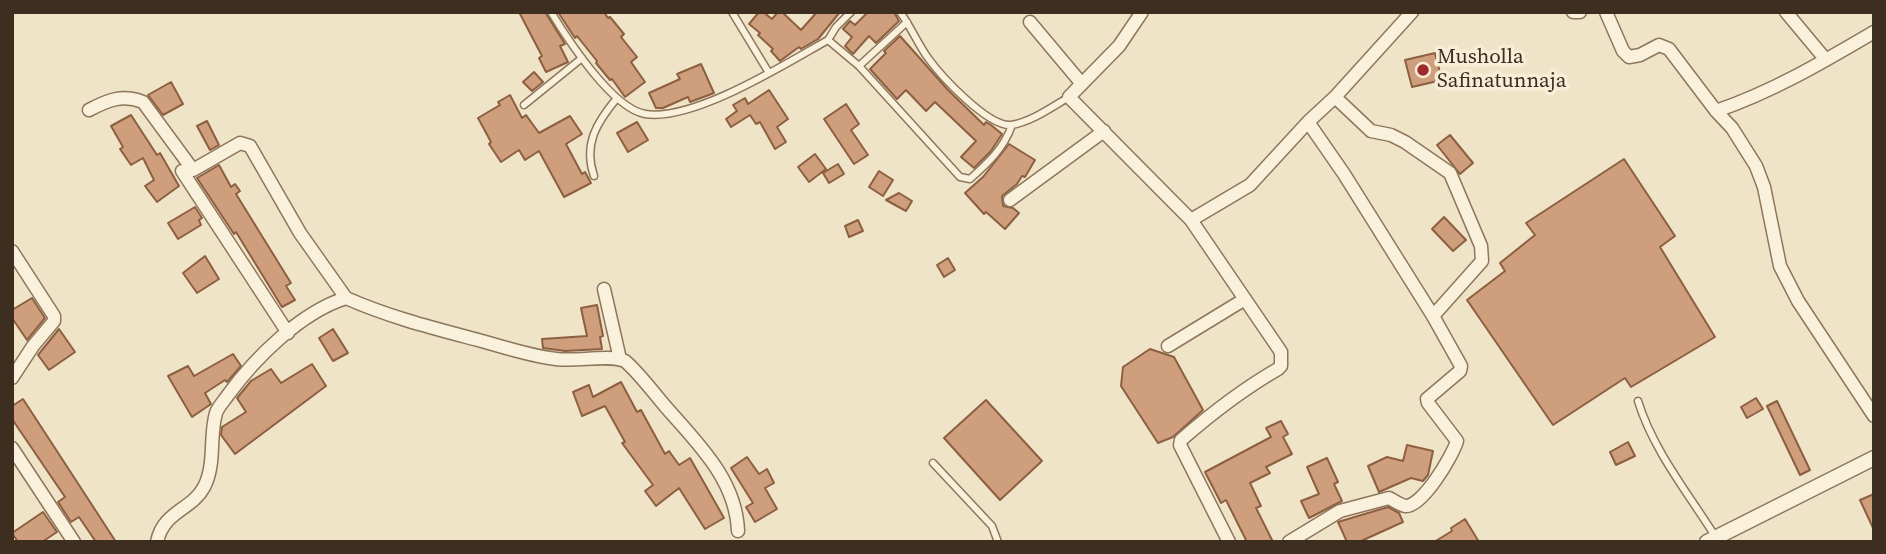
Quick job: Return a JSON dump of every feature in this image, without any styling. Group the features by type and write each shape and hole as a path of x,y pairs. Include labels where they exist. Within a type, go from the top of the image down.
{"street":[{"path":"1142,12 1119,46 1069,97 1191,220 1281,352 1281,366 1244,388 1181,440 1180,445 1229,542"},
{"path":"1191,220 1250,185 1412,12"},
{"path":"1573,12 1580,12"},
{"path":"1606,12 1626,54 1634,58 1659,45 1666,47 1732,128 1762,179 1780,266 1798,301 1874,416"},
{"path":"1786,12 1826,60"},
{"path":"1030,22 1082,84"},
{"path":"1716,111 1747,101 1874,32"},
{"path":"89,110 120,97 130,97 143,102 192,170 240,143 250,146 300,233 346,298 419,325 524,352 579,361 620,359 629,364 705,451 723,477 732,495 737,530"},
{"path":"1335,97 1371,131 1391,135 1405,142 1450,173 1469,214 1481,246 1482,261 1433,316"},
{"path":"1289,542 1340,511 1389,498 1405,506 1422,499 1457,444 1456,438 1427,399 1460,371 1461,366 1433,316 1344,174 1308,122"},
{"path":"1010,200 1104,131"},
{"path":"183,171 288,333"},
{"path":"12,251 54,316 54,321 12,378"},
{"path":"604,289 620,359"},
{"path":"157,542 166,520 200,494 206,484 210,471 216,411 248,368 319,310 346,298"},
{"path":"1168,345 1245,299"},
{"path":"12,448 74,542"},
{"path":"1712,540 1874,458"}],"lane":[{"path":"551,12 596,77 617,98 643,114 686,110 769,73 828,40 851,12"},
{"path":"732,12 769,73"},
{"path":"900,12 928,59 978,110 1003,124 1012,125 1032,118 1069,97"},
{"path":"859,66 907,22"},
{"path":"828,40 859,66 960,177 970,179 996,155 1006,142 1012,125"},
{"path":"524,105 582,58"},
{"path":"594,176 589,157 593,133 602,116 617,98"},
{"path":"1638,401 1644,421 1712,540"},
{"path":"933,463 992,526 998,542"}],"building":[{"path":"519,12 545,12 565,44 560,46 568,62 546,72 539,58 542,56"},
{"path":"558,12 604,12 624,34 621,37 637,57 631,62 645,82 625,97 577,36 575,38"},
{"path":"759,12 772,19 778,12 782,12 801,30 817,12 840,12 818,39 801,49 799,47 780,61 771,51 773,49 758,35 760,33 749,24"},
{"path":"868,12 894,12 899,21 876,43 869,36 853,54 845,46 852,37 843,29 850,21 855,25"},
{"path":"900,36 948,90 984,125 986,122 1002,134 991,151 974,168 961,157 976,141 935,102 926,111 906,90 897,99 870,69"},
{"name":"Musholla Safinatunnaja","path":"1435,53 1442,80 1412,87 1405,60"},
{"path":"701,64 714,93 690,102 688,97 663,108 656,108 649,93 680,79 677,74"},
{"path":"534,72 543,82 532,91 523,82"},
{"path":"171,82 183,104 163,115 148,95"},
{"path":"769,90 788,119 777,127 786,142 775,149 760,122 756,124 750,115 731,127 726,119 737,111 733,105 745,98 748,104"},
{"path":"510,95 522,118 526,115 539,133 570,116 582,134 566,144 582,174 585,172 591,183 564,197 539,151 525,160 519,150 501,162 489,144 491,142 478,118 500,105 498,102"},
{"path":"846,104 859,124 851,130 868,155 854,164 824,119"},
{"path":"131,115 157,155 160,153 179,186 157,202 145,186 154,180 143,158 131,165 120,149 123,147 111,126"},
{"path":"207,121 219,145 210,150 197,126"},
{"path":"637,122 648,140 628,152 617,133"},
{"path":"1450,135 1473,163 1460,174 1437,145"},
{"path":"1009,144 1035,160 1025,177 1022,176 1017,184 1002,196 1003,206 1013,208 1019,213 1005,229 986,212 984,214 965,193 983,177"},
{"path":"815,154 826,169 809,182 798,167"},
{"path":"1624,159 1675,236 1660,247 1715,337 1631,387 1625,378 1553,425 1467,300 1505,271 1500,263 1535,235 1526,223"},
{"path":"838,164 844,174 829,183 823,173"},
{"path":"219,165 231,187 235,184 240,191 236,194 291,283 286,286 295,300 282,307 236,232 234,234 197,178"},
{"path":"879,171 893,180 883,196 869,187"},
{"path":"899,193 912,201 906,211 886,200"},
{"path":"195,207 202,218 199,220 201,225 178,239 168,223"},
{"path":"1444,217 1466,240 1453,251 1432,229"},
{"path":"858,220 863,231 849,237 845,226"},
{"path":"205,256 219,279 197,293 183,273"},
{"path":"948,258 955,270 944,277 937,265"},
{"path":"32,298 45,318 27,340 12,318 12,310"},
{"path":"597,305 603,336 600,337 602,349 565,351 543,348 542,339 587,336 581,308"},
{"path":"59,329 75,352 49,370 38,355"},
{"path":"333,329 348,353 333,361 319,338"},
{"path":"1150,349 1174,357 1203,410 1173,437 1158,443 1121,386 1123,367"},
{"path":"233,354 241,366 227,382 225,380 205,393 211,404 192,417 168,376 188,366 194,376"},
{"path":"312,364 326,386 235,454 221,435 222,427 246,412 237,398 251,381 271,369 281,383"},
{"path":"621,382 637,412 641,410 665,454 669,451 679,465 690,458 724,518 705,529 679,488 656,506 645,491 653,485 622,443 625,442 605,406 582,416 573,392 589,385 593,397"},
{"path":"1756,398 1763,409 1747,418 1741,407"},
{"path":"23,399 116,542 96,542 79,517 71,522 58,502 65,497 12,419 12,406"},
{"path":"986,400 1042,461 1000,500 944,438"},
{"path":"1777,401 1810,470 1800,475 1767,406"},
{"path":"1281,421 1288,434 1283,437 1292,454 1266,467 1270,473 1250,483 1261,506 1256,508 1273,542 1247,542 1226,500 1221,503 1205,472 1271,437 1266,428"},
{"path":"1628,442 1635,456 1616,465 1610,452"},
{"path":"1407,445 1433,451 1428,475 1423,481 1411,478 1379,492 1368,466 1387,457 1403,461"},
{"path":"747,457 759,474 767,469 774,483 765,488 777,509 755,522 746,507 753,503 731,468"},
{"path":"1327,458 1338,482 1334,484 1342,501 1309,518 1301,501 1319,494 1307,467"},
{"path":"1874,494 1874,530 1860,500"},
{"path":"1388,507 1399,513 1403,522 1359,542 1347,542 1338,522"},
{"path":"43,512 57,532 42,542 18,542 12,533"},
{"path":"1465,519 1479,542 1434,542 1452,531 1451,528"}],"place":[{"name":"Musholla Safinatunnaja","path":"1423,70"}]}
